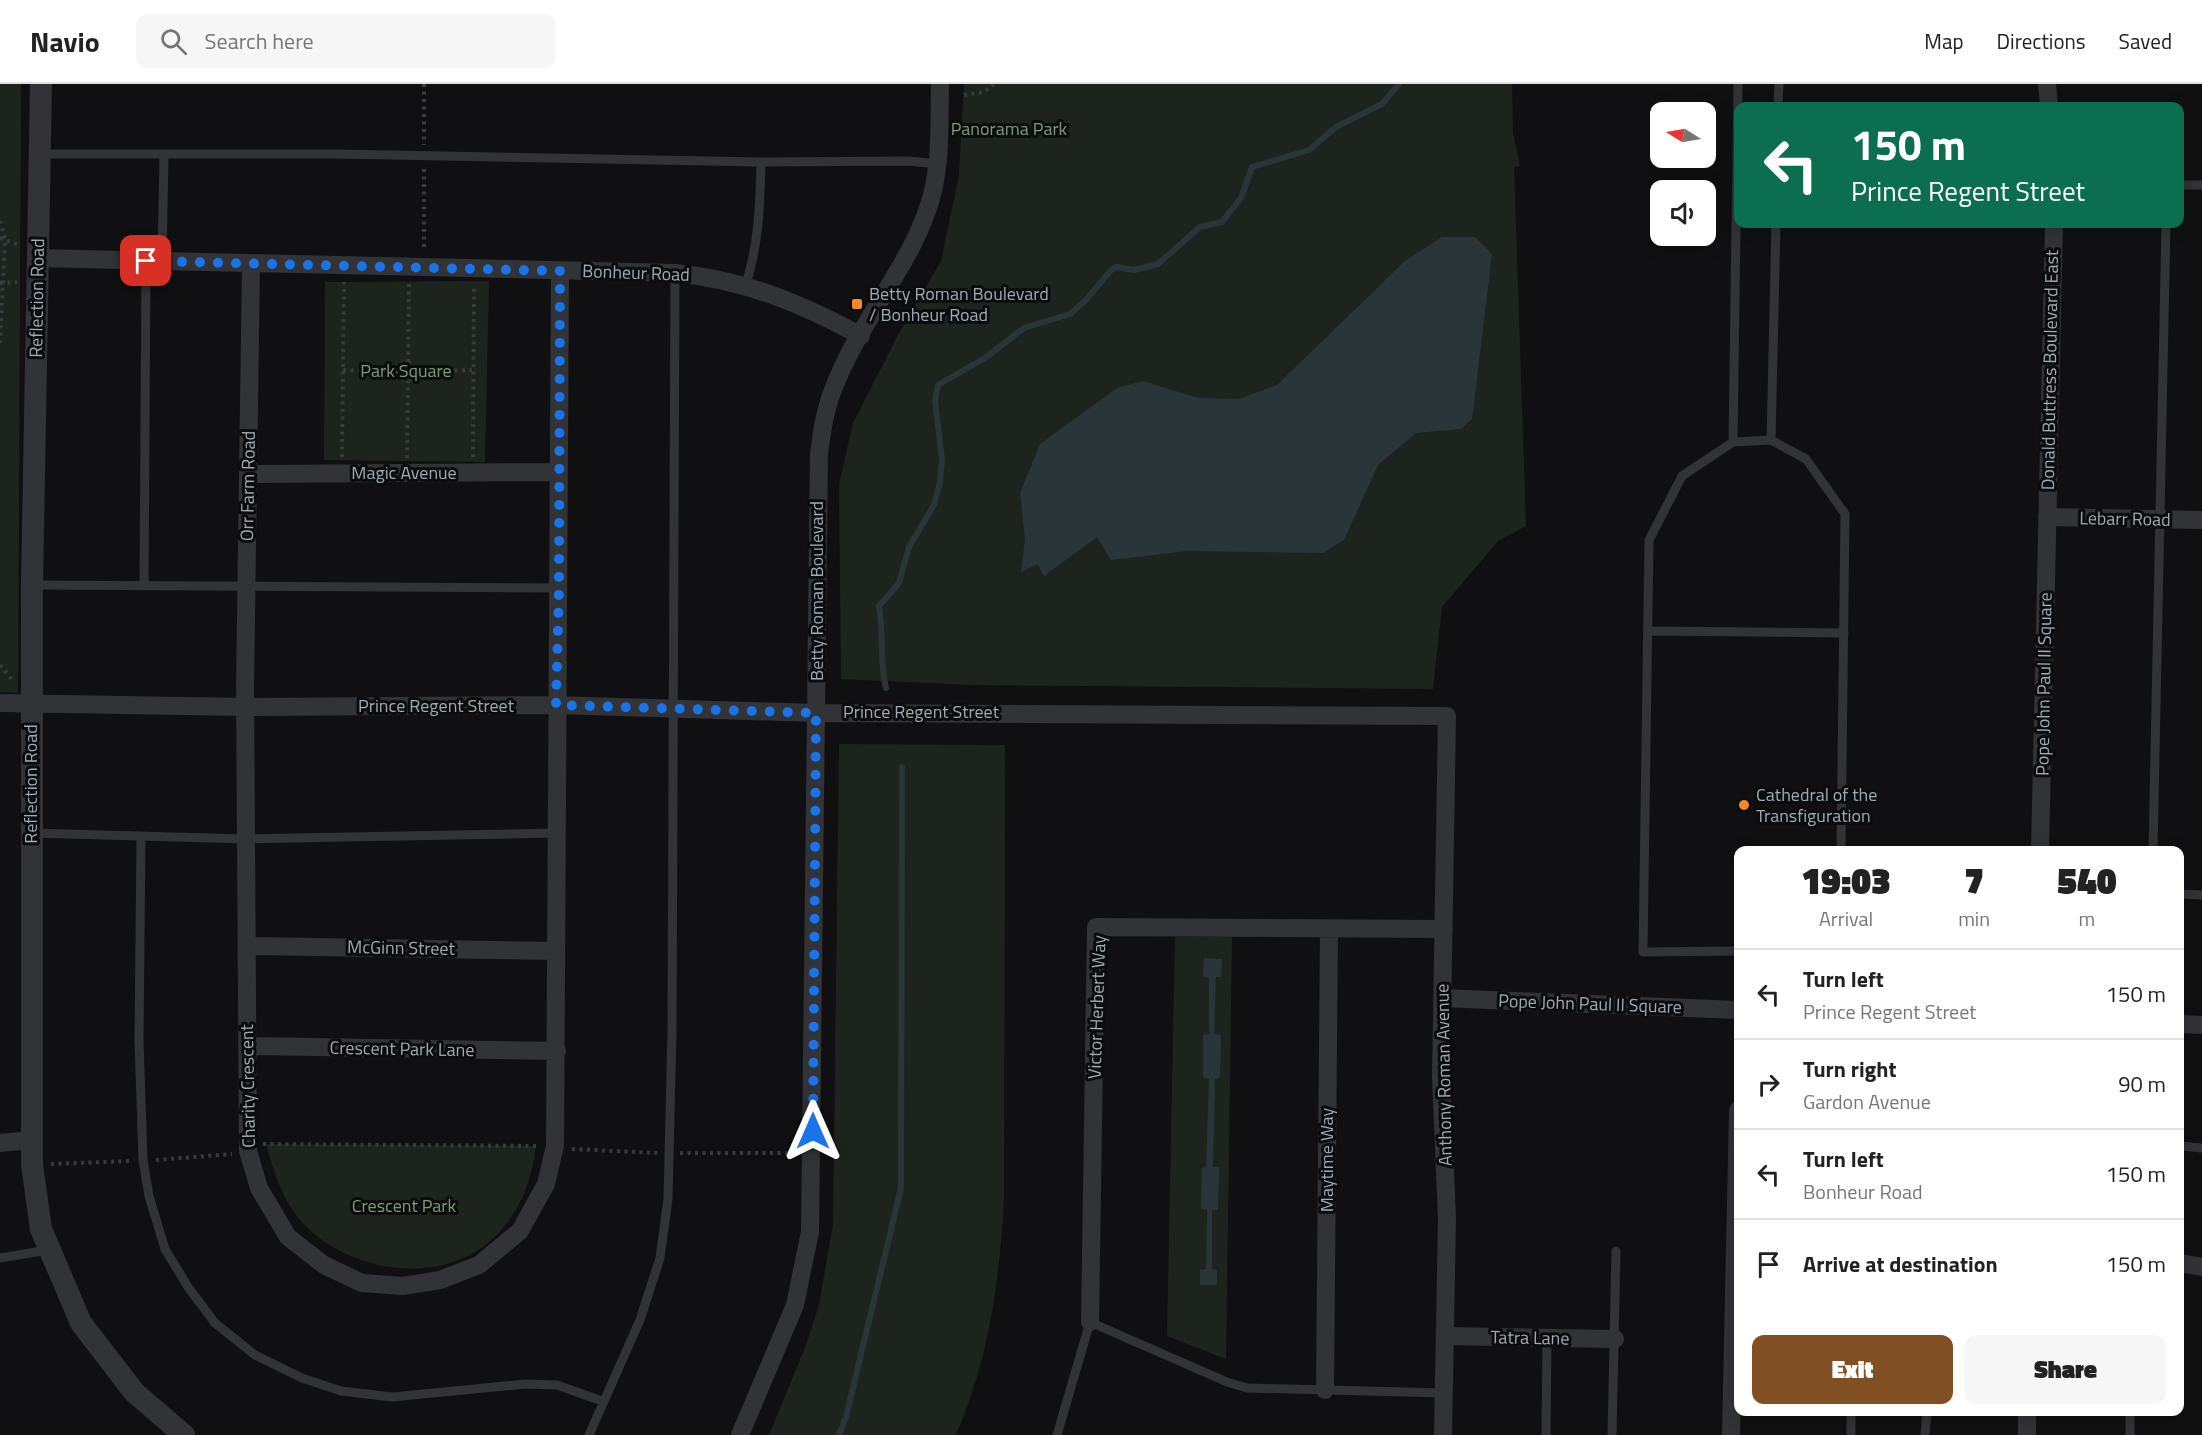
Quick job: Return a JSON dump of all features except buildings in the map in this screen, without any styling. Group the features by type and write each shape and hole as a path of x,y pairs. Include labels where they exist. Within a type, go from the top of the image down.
{"street":[{"name":"Reflection Road","path":"41,84 32,585 30,833 32,1165 41,1229 81,1323 134,1392 184,1435"},
{"name":"Betty Roman Boulevard","path":"740,1435 782,1339 804,1269 810,1232 819,453 824,419 833,389 916,237 927,211 938,164 940,84"},
{"path":"2048,84 2049,102"},
{"name":"Donald Buttress Boulevard East","path":"2047,517 2054,228"},
{"name":"Bonheur Road","path":"38,258 675,273 746,284 830,319 861,336"},
{"name":"Orr Farm Road","path":"245,707 251,264"},
{"name":"Charity Crescent","path":"245,707 248,1144 259,1188 288,1237 324,1265 362,1283 403,1286 440,1280 479,1265 520,1231 546,1184 555,1146 560,271"},
{"name":"Magic Avenue","path":"249,474 560,472"},
{"name":"Lebarr Road","path":"2047,517 2202,520"},
{"name":"Pope John Paul II Square","path":"2040,846 2047,517"},
{"name":"Prince Regent Street","path":"0,703 245,707 556,705 816,713 1447,716"},
{"name":"Anthony Roman Avenue","path":"1443,1435 1447,1218 1441,1078 1447,716"},
{"name":"Victor Herbert Way","path":"1090,1322 1096,927 1444,929"},
{"name":"Maytime Way","path":"1325,1390 1329,929"},
{"name":"McGinn Street","path":"247,946 556,951"},
{"name":"Pope John Paul II Square","path":"1442,998 1734,1010"},
{"path":"2184,1024 2202,1025"},
{"name":"Crescent Park Lane","path":"247,1046 557,1051"},
{"path":"0,1143 31,1140"},
{"path":"2184,1264 2202,1267"},
{"path":"1731,1435 1734,1296"},
{"name":"Tatra Lane","path":"1446,1336 1615,1339"},
{"path":"2027,1416 2027,1435"}],"lane":[{"path":"1738,84 1738,102"},
{"path":"1778,102 1779,84"},
{"path":"39,154 370,154 761,162 908,160 938,164"},
{"path":"144,586 154,261 164,155"},
{"path":"746,284 756,254 761,162"},
{"path":"2184,185 2202,185"},
{"path":"1732,442 1736,228"},
{"path":"1771,440 1776,228"},
{"path":"2153,846 2166,228"},
{"path":"589,1435 602,1401 640,1320 660,1258 668,1199 675,273"},
{"path":"1734,951 1643,952 1649,540 1682,476 1732,442 1771,440 1806,459 1845,514 1841,846"},
{"path":"32,585 559,588"},
{"path":"1648,631 1844,633"},
{"path":"30,833 246,838 557,833"},
{"path":"141,837 138,1041 144,1160 149,1196 165,1249 188,1287 215,1323 255,1355 302,1378 341,1391 393,1397 526,1384 557,1385 602,1401"},
{"path":"2184,894 2202,895"},
{"path":"2184,1146 2202,1148"},
{"path":"0,1258 48,1250"},
{"path":"1612,1435 1616,1251"},
{"path":"1057,1435 1090,1322 1227,1382 1247,1388 1444,1393"},
{"path":"1546,1338 1546,1435"},
{"path":"1851,1416 1851,1435"},
{"path":"1925,1435 1927,1416"},
{"path":"2130,1416 2130,1435"}],"path":[{"path":"964,95 984,92 994,84"},
{"path":"0,221 3,238 0,344"},
{"path":"3,238 19,245"},
{"path":"342,474 344,266"},
{"path":"408,362 409,268"},
{"path":"473,473 472,370 475,269"},
{"path":"2,282 19,282"},
{"path":"408,362 414,364 417,371 414,378 408,381 402,379 398,371 401,364 408,362"},
{"path":"343,370 398,371"},
{"path":"417,371 472,370"},
{"path":"407,473 408,381"},
{"path":"248,1144 555,1146 588,1151 812,1153"}],"green space":[{"path":"0,84 21,84 18,693 0,692"},
{"name":"Panorama Park","path":"964,84 1512,84 1513,133 1520,166 1514,167 1526,526 1498,541 1442,607 1433,689 972,685 841,679 839,484 853,423 899,333 941,261 959,175"},
{"name":"Park Square","path":"489,281 485,462 324,460 325,282"},
{"path":"839,744 1005,745 1004,1197 1002,1228 996,1288 985,1348 956,1435 769,1435 806,1345 819,1305 833,1224"},
{"path":"1175,937 1232,937 1226,1359 1167,1336"},
{"name":"Crescent Park","path":"266,1144 536,1146 529,1180 521,1200 502,1229 481,1248 457,1261 430,1267 402,1268 374,1264 347,1254 323,1240 302,1222 284,1195"}],"shaded area":[{"path":"1442,237 1475,237 1492,254 1472,419 1461,429 1416,433 1378,465 1344,540 1323,553 1187,551 1111,560 1097,537 1044,576 1037,564 1021,572 1025,539 1020,493 1040,444 1117,388 1143,381 1198,398 1239,399 1277,385 1406,260"},
{"path":"1204,958 1222,959 1221,977 1216,977 1214,1034 1221,1035 1220,1077 1215,1079 1213,1167 1219,1167 1218,1210 1212,1210 1212,1269 1217,1270 1217,1285 1200,1285 1200,1270 1206,1269 1207,1210 1201,1209 1202,1168 1206,1167 1209,1079 1203,1077 1203,1035 1209,1034 1209,978 1203,977"}],"waterway":[{"path":"886,688 879,606 899,583 909,547 934,505 940,482 942,460 935,400 938,385 985,358 1024,328 1070,314 1086,300 1111,270 1117,267 1134,270 1158,264 1200,227 1222,222 1241,198 1252,167 1309,150 1336,127 1382,104 1399,84"},
{"path":"839,1435 846,1417 901,1188 902,767"}],"place":[{"name":"Betty Roman Boulevard / Bonheur Road","path":"857,304"},
{"name":"Cathedral of the Transfiguration","path":"1744,805"}],"route":[{"path":"146,261 560,271 559,588 556,705 816,713 813,1131"}]}
